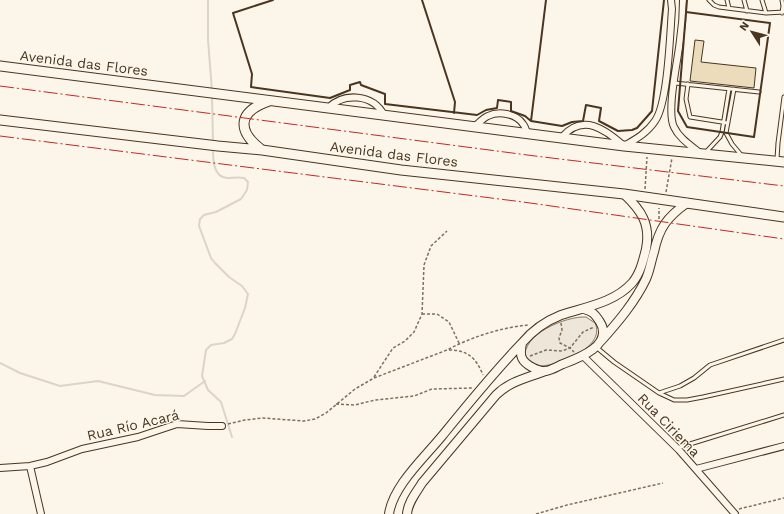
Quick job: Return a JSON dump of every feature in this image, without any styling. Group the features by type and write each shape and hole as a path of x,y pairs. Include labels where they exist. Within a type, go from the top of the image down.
{"main road":[{"name":"Avenida das Flores","path":"0,66 624,146 781,162"},
{"path":"262,150 248,138 245,132 244,122 246,115 251,110 270,101"},
{"name":"Avenida das Flores","path":"0,120 262,150 401,170 624,194 784,217"}],"street":[{"path":"562,137 568,130 574,127 590,126 607,131 624,146 648,131 656,120 662,104 665,89 671,0"},
{"path":"683,0 671,118 673,125 683,139 702,153"},
{"path":"328,108 339,99 357,97 373,103 384,115"},
{"path":"475,126 487,116 503,113 512,115 520,120 527,133"},
{"path":"389,514 396,495 408,476 483,385 531,333 543,324 560,316 605,301 626,288 636,277 641,268 646,246 646,226 644,217 624,194"},
{"path":"407,514 407,508 412,497 422,483 501,390 518,380 581,357 598,345 621,319 646,279 659,233 663,226 675,212 687,203"},
{"path":"584,309 590,310 601,323 602,334 598,345"},
{"path":"522,343 521,350 524,362 534,368 545,371"},
{"name":"Rua Ciriema","path":"581,357 676,448 734,512"},
{"name":"Rua Río Acará","path":"0,468 30,466 47,462 82,449 138,437 177,424 222,426"},
{"path":"696,469 784,446"},
{"path":"30,466 41,514"}],"lane":[{"path":"709,0 716,6 766,13 783,13 782,0"},
{"path":"727,0 729,8"},
{"path":"744,0 747,11"},
{"path":"762,0 766,13"},
{"path":"674,83 759,92"},
{"path":"688,84 687,100 690,118 728,123"},
{"path":"702,153 720,137 724,123 729,89"},
{"path":"734,89 726,133 743,158"},
{"path":"781,162 778,143 784,97"},
{"path":"726,106 731,106"},
{"path":"659,393 680,386 694,378 710,365 784,340"},
{"path":"598,345 614,362 659,393 674,400 687,400 784,379"},
{"path":"676,448 784,415"}],"path":[{"path":"644,197 647,148"},
{"path":"663,226 658,219 658,212 659,207 665,200 673,150"},
{"path":"374,378 393,348 405,341 414,332 422,314 424,265 431,246 447,231"},
{"path":"422,314 437,314 449,322 459,343"},
{"path":"560,316 562,330 559,338 560,343 570,348 581,357"},
{"path":"523,359 546,350 562,351 570,348 583,332 601,323"},
{"path":"222,426 245,420 263,418 310,420 321,416 355,389 374,378 447,350 459,343 512,327 543,324"},
{"path":"336,404 355,405 375,400 410,397 432,389 483,385 478,366 469,355 463,351 447,350"},
{"path":"536,514 567,504 663,483"},
{"path":"734,512 784,498"}],"shaded area":[{"path":"578,317 586,317 595,323 597,332 593,341 577,355 554,364 544,366 535,366 525,358 526,349 530,341 538,334 557,323"}],"building":[{"path":"695,40 704,41 701,62 756,68 754,88 690,81"}],"waterway":[{"path":"208,0 208,40 212,91"},
{"path":"212,95 213,143"},
{"path":"213,149 213,158 216,171 222,177 244,178 248,182 247,190 241,199 216,212 204,215 200,219 199,226 211,258 229,277 242,286 248,294 245,308 232,339 224,343 211,345 206,350 202,376 208,390 221,402 232,437"},
{"path":"0,363 20,373 60,386 98,381 155,395 184,396 205,381"}],"wall":[{"path":"273,0 233,13 252,74 251,87 330,98 350,90 350,85 360,82 361,85 385,94 385,104 477,115 486,110 497,108 498,100 511,102 511,111 525,116 531,121 562,126 572,122 583,121 586,105 601,108 599,121 618,131 637,128 652,111 664,0"},
{"path":"422,0 455,102 454,113"},
{"path":"531,121 546,0"},
{"path":"686,12 770,23 754,137 687,127 678,111 687,0"}],"power":[{"path":"0,86 535,156 784,186"},
{"path":"0,136 523,202 784,239"}]}
